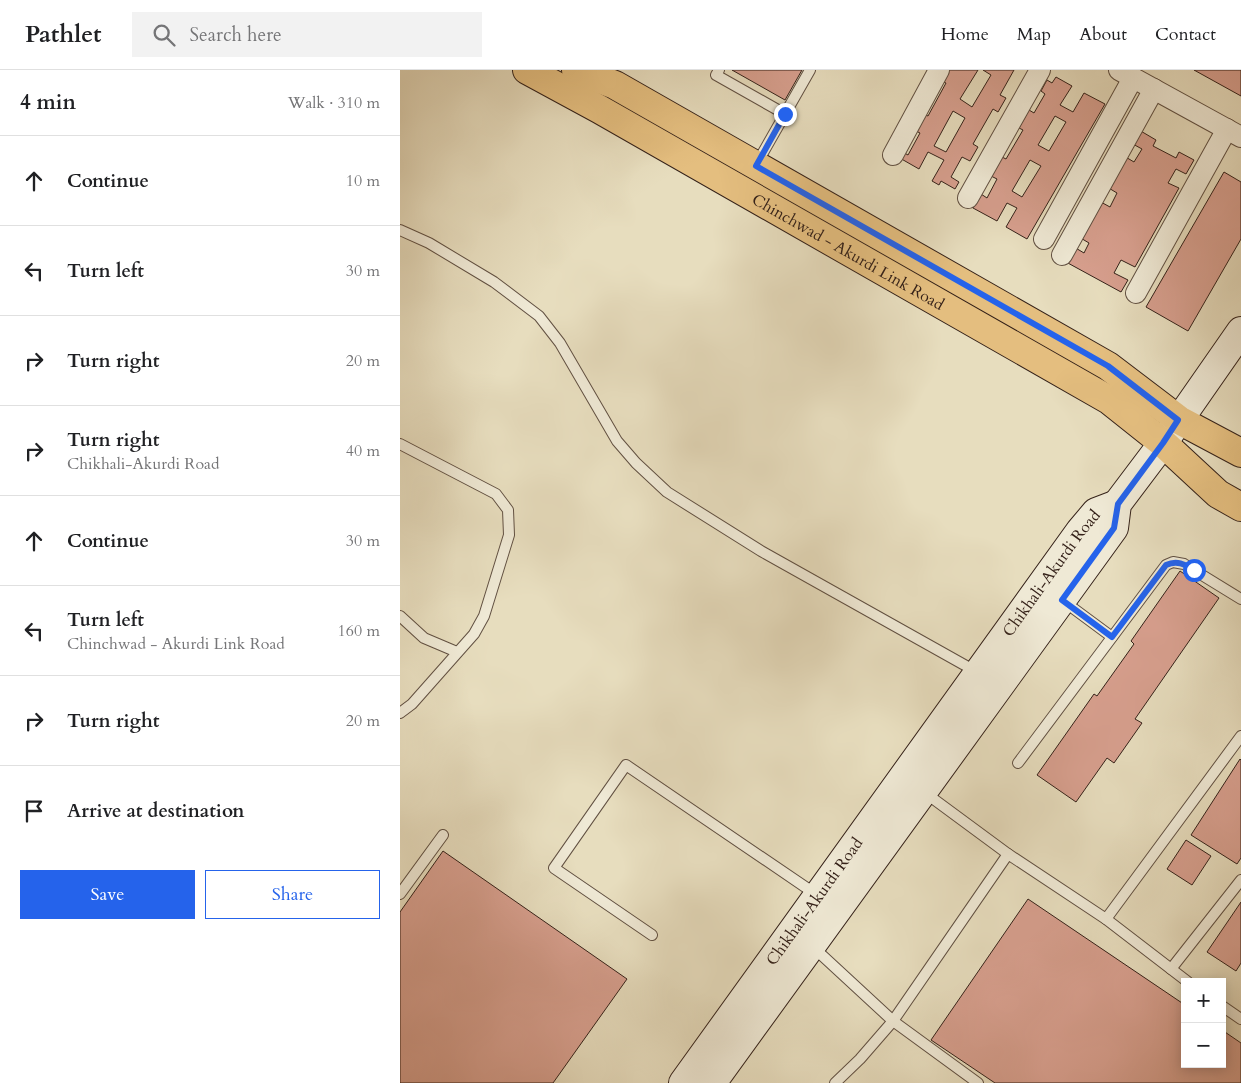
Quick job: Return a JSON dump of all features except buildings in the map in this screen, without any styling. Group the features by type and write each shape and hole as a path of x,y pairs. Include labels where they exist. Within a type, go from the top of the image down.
{"main road":[{"name":"Chinchwad - Akurdi Link Road","path":"527,70 599,109 1109,400 1163,443 1218,494 1241,507"},
{"name":"Chinchwad - Akurdi Link Road","path":"576,70 619,78 756,166 1108,366 1178,420 1241,453"},
{"path":"1118,504 1241,331"},
{"name":"Chikhali-Akurdi Road","path":"683,1083 1091,518 1096,512 1118,504 1114,528 712,1083"}],"street":[{"path":"894,156 939,70"},
{"path":"968,198 1040,70"},
{"path":"1044,239 1126,74 1234,133 1136,293"},
{"path":"599,109 619,78"},
{"path":"1062,255 1154,90"}],"lane":[{"path":"719,70 716,75 785,114"},
{"path":"756,166 810,70"},
{"path":"400,230 429,243 494,282 538,316 560,343 617,441 636,463 667,492 761,551 978,673"},
{"path":"400,444 496,494 508,510 509,535 484,616 474,634 412,704 400,713"},
{"path":"1018,763 1166,565 1173,562 1184,564 1241,599"},
{"path":"1062,600 1112,637"},
{"path":"400,616 424,638 457,652"},
{"path":"1106,919 1241,736"},
{"path":"652,935 554,868 626,764 818,895"},
{"path":"923,792 1008,854 1106,919 1183,978"},
{"path":"400,894 443,835"},
{"path":"834,1083 860,1059 894,1021 1008,854"},
{"path":"1171,969 1241,880"},
{"path":"812,946 894,1021 978,1083"},
{"path":"1226,1009 1241,1019"}],"route":[{"path":"785,114 756,166 1108,366 1178,420 1118,504 1114,528 1062,600 1112,637 1166,565 1173,562 1184,564 1194,570"}]}
